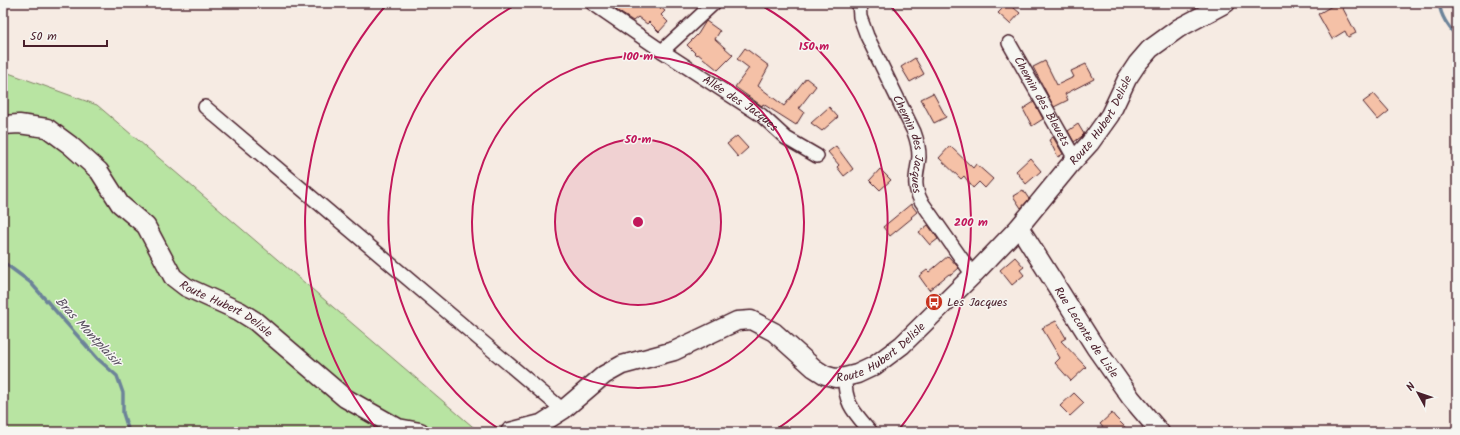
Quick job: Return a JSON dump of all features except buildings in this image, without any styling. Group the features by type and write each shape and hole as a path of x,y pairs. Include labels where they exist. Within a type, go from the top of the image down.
{"main road":[{"name":"Route Hubert Delisle","path":"510,432 541,424 563,410 604,375 622,365 674,351 737,321 751,320 774,332 814,368 825,375 835,378 845,377 857,374 874,366 902,345 1019,227 1090,143 1110,115 1127,79 1150,49 1179,28 1226,3"},
{"name":"Route Hubert Delisle","path":"3,125 19,124 47,128 70,145 99,171 120,204 146,226 173,277 186,287 239,311 255,321 345,398 398,428 420,432"},
{"name":"Rue Leconte de Lisle","path":"1019,227 1095,347 1131,398 1160,432"}],"street":[{"name":"Allée des Jacques","path":"592,3 761,116 786,138 817,156"},
{"path":"662,51 714,3"},
{"name":"Chemin des Jacques","path":"859,3 860,17 867,36 918,143 919,156 915,182 916,192 973,275"},
{"name":"Chemin des Bleuets","path":"1009,42 1075,159"},
{"path":"205,107 563,410"},
{"path":"845,377 844,390 849,404 871,432"}],"green space":[{"path":"3,71 97,105 479,432 3,432"}],"waterway":[{"path":"1439,3 1441,13 1445,21 1457,37"},
{"name":"Bras Montplaisir","path":"3,262 30,282 98,359 117,376 123,393 123,413 129,432"}],"place":[{"name":"Les Jacques","path":"934,302"}]}
